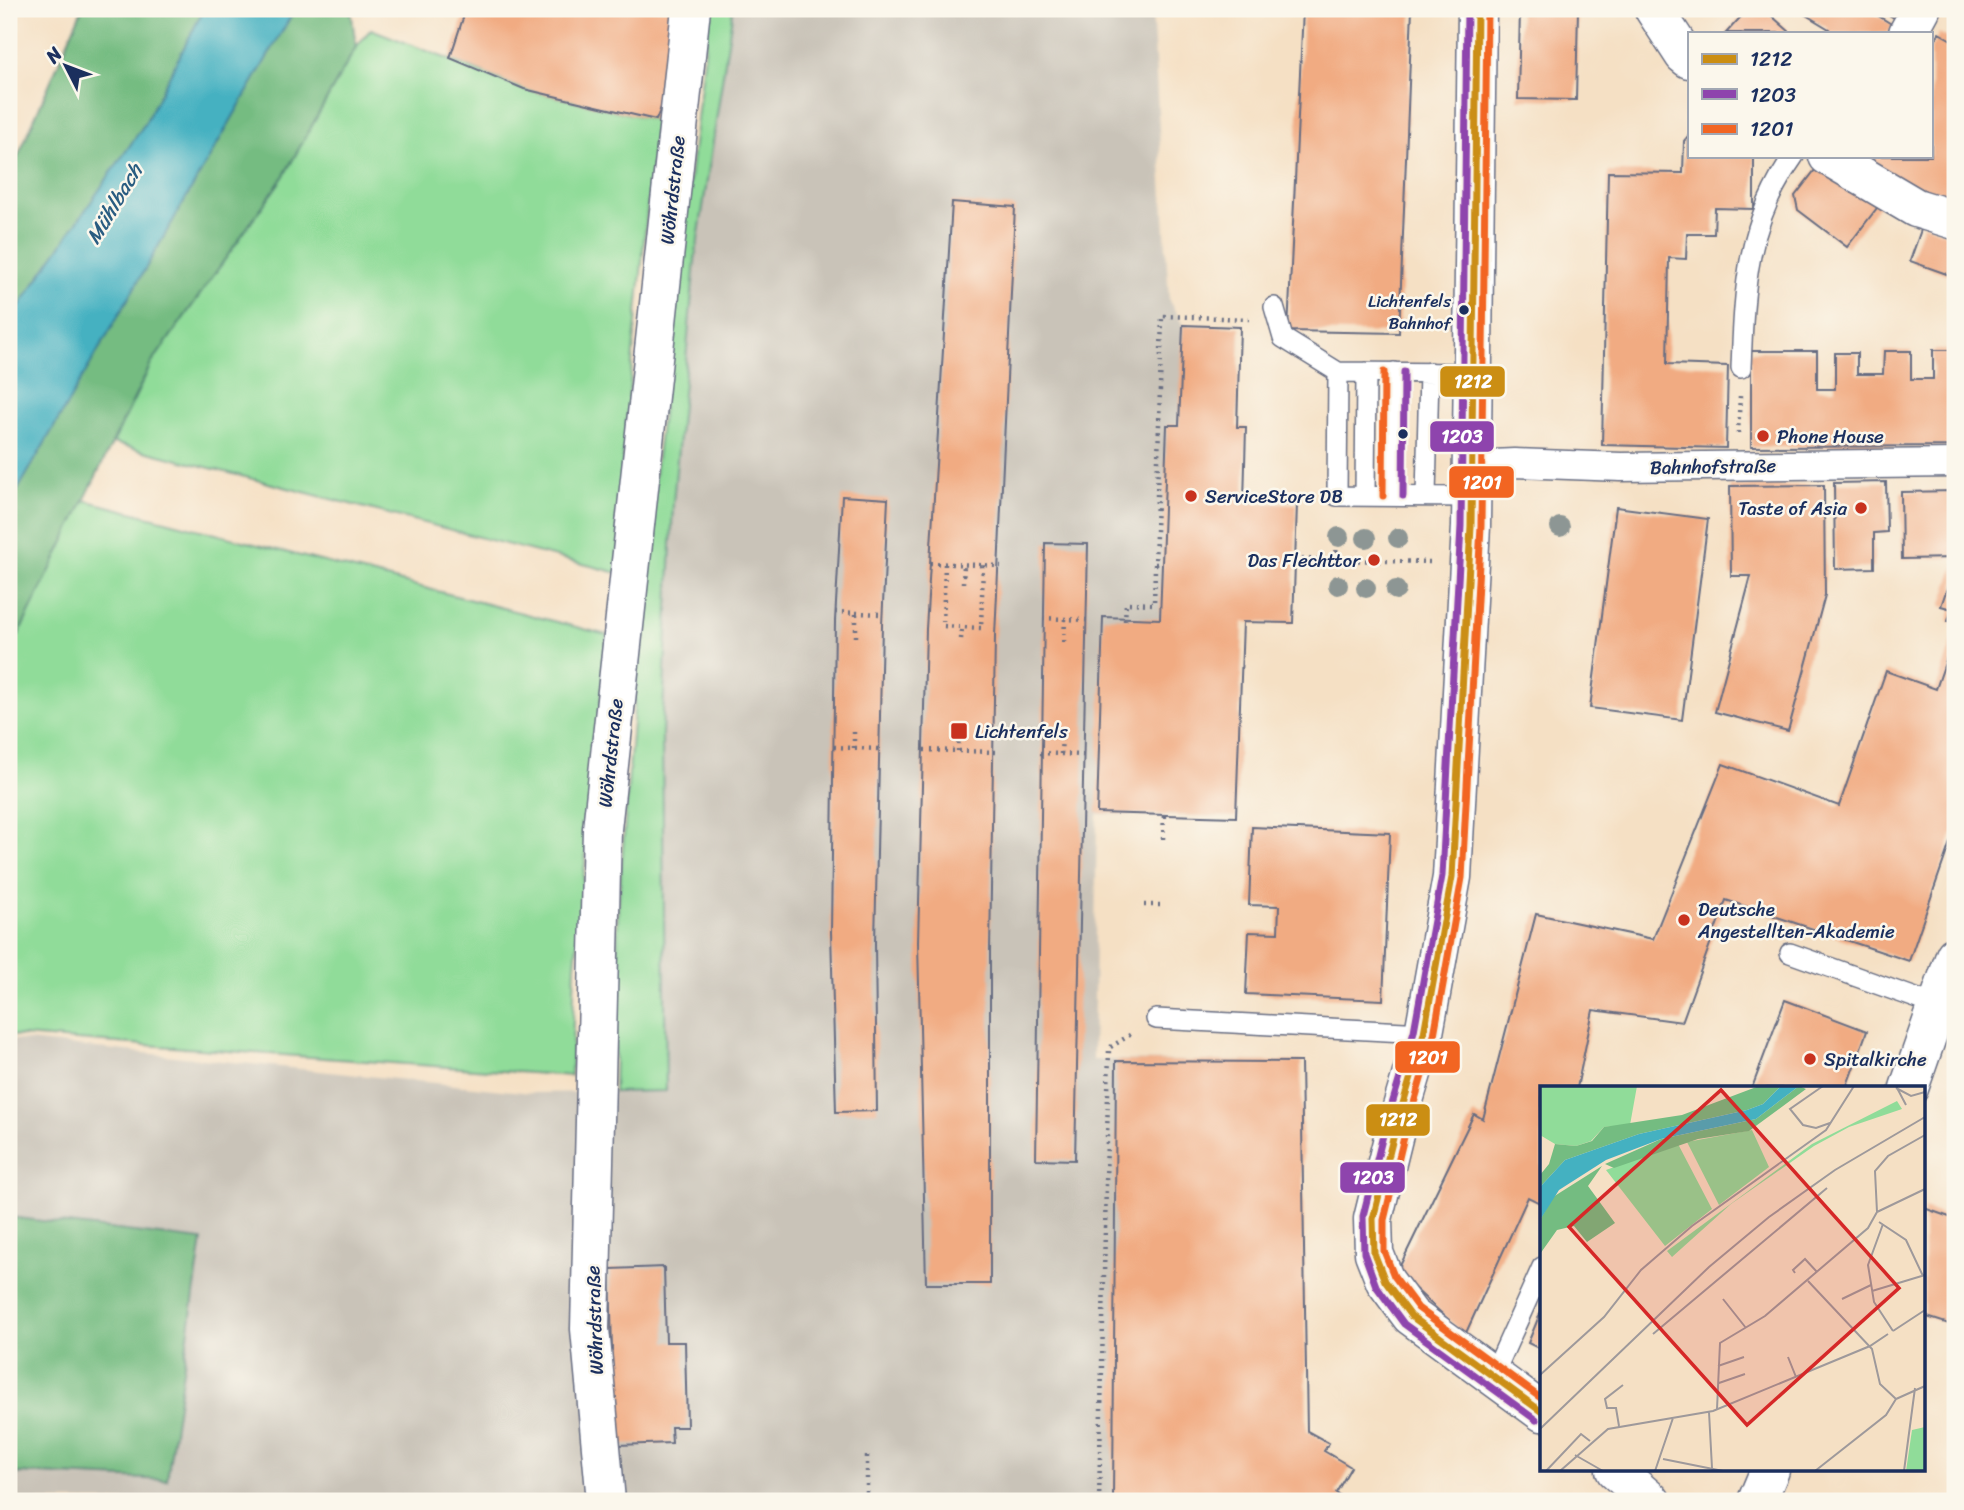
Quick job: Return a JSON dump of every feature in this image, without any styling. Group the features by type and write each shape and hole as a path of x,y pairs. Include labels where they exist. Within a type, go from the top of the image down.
{"street":[{"name":"Wöhrdstraße","path":"606,1501 590,1329 602,828 691,9"},
{"path":"1477,9 1470,563 1452,877 1424,1033 1394,1134 1374,1219 1374,1253 1385,1281 1411,1316 1540,1411"},
{"path":"1654,9 1688,58"},
{"path":"1909,32 1921,9"},
{"path":"1837,158 1916,208 1955,220"},
{"name":"Bahnhofstraße","path":"1471,481 1514,463 1621,467 1955,463"},
{"path":"1910,1086 1955,956"},
{"path":"1617,1472 1651,1501"},
{"path":"1758,1501 1769,1472"}],"lane":[{"path":"1741,368 1744,288 1753,245 1765,206 1779,176 1792,158"},
{"path":"1277,316 1283,338 1338,372 1471,373"},
{"path":"1338,372 1337,496 1426,496 1471,481"},
{"path":"1365,496 1366,372"},
{"path":"1393,496 1394,372"},
{"path":"1426,496 1429,372"},
{"path":"1790,953 1938,1006"},
{"path":"1156,1019 1424,1033"},
{"path":"1493,1376 1540,1271"}],"path":[{"path":"1125,621 1126,603 1154,604 1163,316 1265,319 1277,316"},
{"path":"1737,465 1741,368"},
{"path":"1295,559 1470,563"},
{"path":"930,563 1001,566"},
{"path":"945,564 943,626 962,628 981,628 983,565"},
{"path":"1155,565 1162,564"},
{"path":"963,583 964,565"},
{"path":"835,612 881,614"},
{"path":"856,613 856,637"},
{"path":"1044,618 1086,620"},
{"path":"1064,642 1065,619"},
{"path":"961,639 962,628"},
{"path":"854,730 854,748"},
{"path":"958,751 959,733"},
{"path":"1061,754 1062,735"},
{"path":"834,747 878,749"},
{"path":"924,750 996,752"},
{"path":"1040,753 1083,755"},
{"path":"1163,839 1164,814"},
{"path":"1144,905 1161,905"},
{"path":"1099,1501 1109,1048 1156,1019"},
{"path":"867,1456 867,1501"}],"shaded area":[{"path":"733,9 1152,9 1169,301 1183,325 1240,327 1237,427 1246,427 1244,502 1297,504 1293,623 1243,622 1236,817 1097,814 1093,1060 1301,1062 1292,1501 9,1501 9,1490 18,1473 167,1480 202,1241 9,1217 9,1039 532,1093 666,1091 662,733 673,504 695,260"}],"green space":[{"path":"82,9 204,9 144,125 9,321 9,177"},
{"path":"295,9 351,9 356,47 283,177 151,364 9,654 9,505"},
{"path":"710,9 733,9 695,260 673,504 662,733 666,1091 614,1092 618,909 649,524"},
{"path":"371,29 524,89 656,120 623,455 618,573 113,443 151,364 283,177 356,47"},
{"path":"84,500 607,635 575,966 571,1076 9,1035 9,654"},
{"path":"9,1217 202,1240 167,1480 18,1473 9,1490"}],"water":[{"name":"Mühlbach","path":"204,9 295,9 9,505 9,321 144,125"}],"building":[{"path":"466,9 680,9 674,75 656,120 524,89 450,58"},
{"path":"1303,9 1412,9 1399,333 1288,331"},
{"path":"1520,9 1578,9 1576,100 1518,99"},
{"path":"1748,9 1764,9 1790,32 1727,32"},
{"path":"1796,9 1867,9 1893,25 1889,32 1827,32 1829,29"},
{"path":"1878,9 1902,9 1896,19"},
{"path":"1939,33 1955,42 1955,203 1875,170 1872,158 1932,158 1932,46"},
{"path":"1688,136 1688,158 1754,158 1754,209 1715,208 1714,234 1687,234 1686,259 1669,258 1667,364 1728,366 1726,448 1602,445 1608,172 1683,173 1684,141"},
{"path":"1822,161 1880,204 1847,247 1798,210 1795,196"},
{"path":"952,202 1015,207 995,636 990,952 990,1284 926,1284 918,942 926,629"},
{"path":"1923,224 1955,237 1955,277 1910,261"},
{"path":"1183,325 1240,327 1237,427 1246,427 1244,503 1297,504 1293,623 1243,622 1236,817 1097,813 1103,617 1160,619 1167,425 1179,425"},
{"path":"1933,350 1955,350 1955,446 1751,447 1751,351 1817,351 1817,389 1835,389 1835,353 1857,353 1857,374 1883,374 1884,351 1911,351 1911,379 1933,379"},
{"name":"Taste of Asia","path":"1886,482 1887,532 1874,533 1874,568 1835,569 1834,483"},
{"path":"1824,485 1825,595 1788,731 1715,712 1751,576 1731,576 1730,486"},
{"path":"1955,491 1955,558 1902,559 1901,492"},
{"path":"842,496 888,499 882,625 875,943 877,1111 836,1112 831,932 835,621"},
{"path":"1616,507 1708,519 1682,720 1590,708"},
{"path":"1045,543 1088,544 1075,1160 1036,1159"},
{"path":"1955,565 1955,623 1948,621 1952,609 1941,606"},
{"path":"1955,634 1955,828 1909,961 1726,900 1682,1022 1593,1010 1577,1086 1540,1086 1540,1203 1528,1197 1465,1335 1397,1272 1474,1114 1483,1119 1536,914 1653,939 1723,764 1839,806 1886,671 1936,689"},
{"path":"1252,827 1390,833 1383,1000 1246,994 1249,932 1278,933 1279,906 1249,905"},
{"name":"Spitalkirche","path":"1785,1000 1867,1031 1847,1086 1753,1086"},
{"path":"1116,1061 1301,1062 1307,1431 1329,1443 1324,1451 1351,1467 1336,1493 1349,1501 1113,1501"},
{"path":"1926,1209 1955,1219 1955,1326 1926,1317"},
{"path":"664,1267 666,1342 685,1342 687,1427 671,1427 672,1443 618,1445 606,1350 612,1350 610,1269"},
{"path":"1540,1314 1540,1349 1528,1343"}],"transit line":[{"name":"1203","path":"1467,9 1461,526 1442,876 1414,1031 1384,1131 1363,1216 1364,1253 1376,1286 1404,1324 1536,1420"},
{"name":"1212","path":"1477,9 1471,526 1452,877 1424,1033 1394,1134 1373,1219 1374,1253 1385,1281 1411,1316 1540,1411"},
{"name":"1201","path":"1487,9 1481,526 1462,878 1434,1035 1404,1137 1384,1220 1384,1251 1394,1276 1418,1308 1540,1398"},
{"name":"1201","path":"1383,496 1384,372"},
{"name":"1203","path":"1403,496 1404,372"}],"place":[{"name":"Lichtenfels Bahnhof","path":"1464,310"},
{"name":"Phone House","path":"1763,436"},
{"name":"ServiceStore DB","path":"1191,496"},
{"name":"Taste of Asia","path":"1861,508"},
{"name":"Das Flechttor","path":"1374,560"},
{"name":"Lichtenfels","path":"959,731"},
{"name":"Deutsche Angestellten-Akademie","path":"1684,920"},
{"name":"Spitalkirche","path":"1810,1059"}]}
